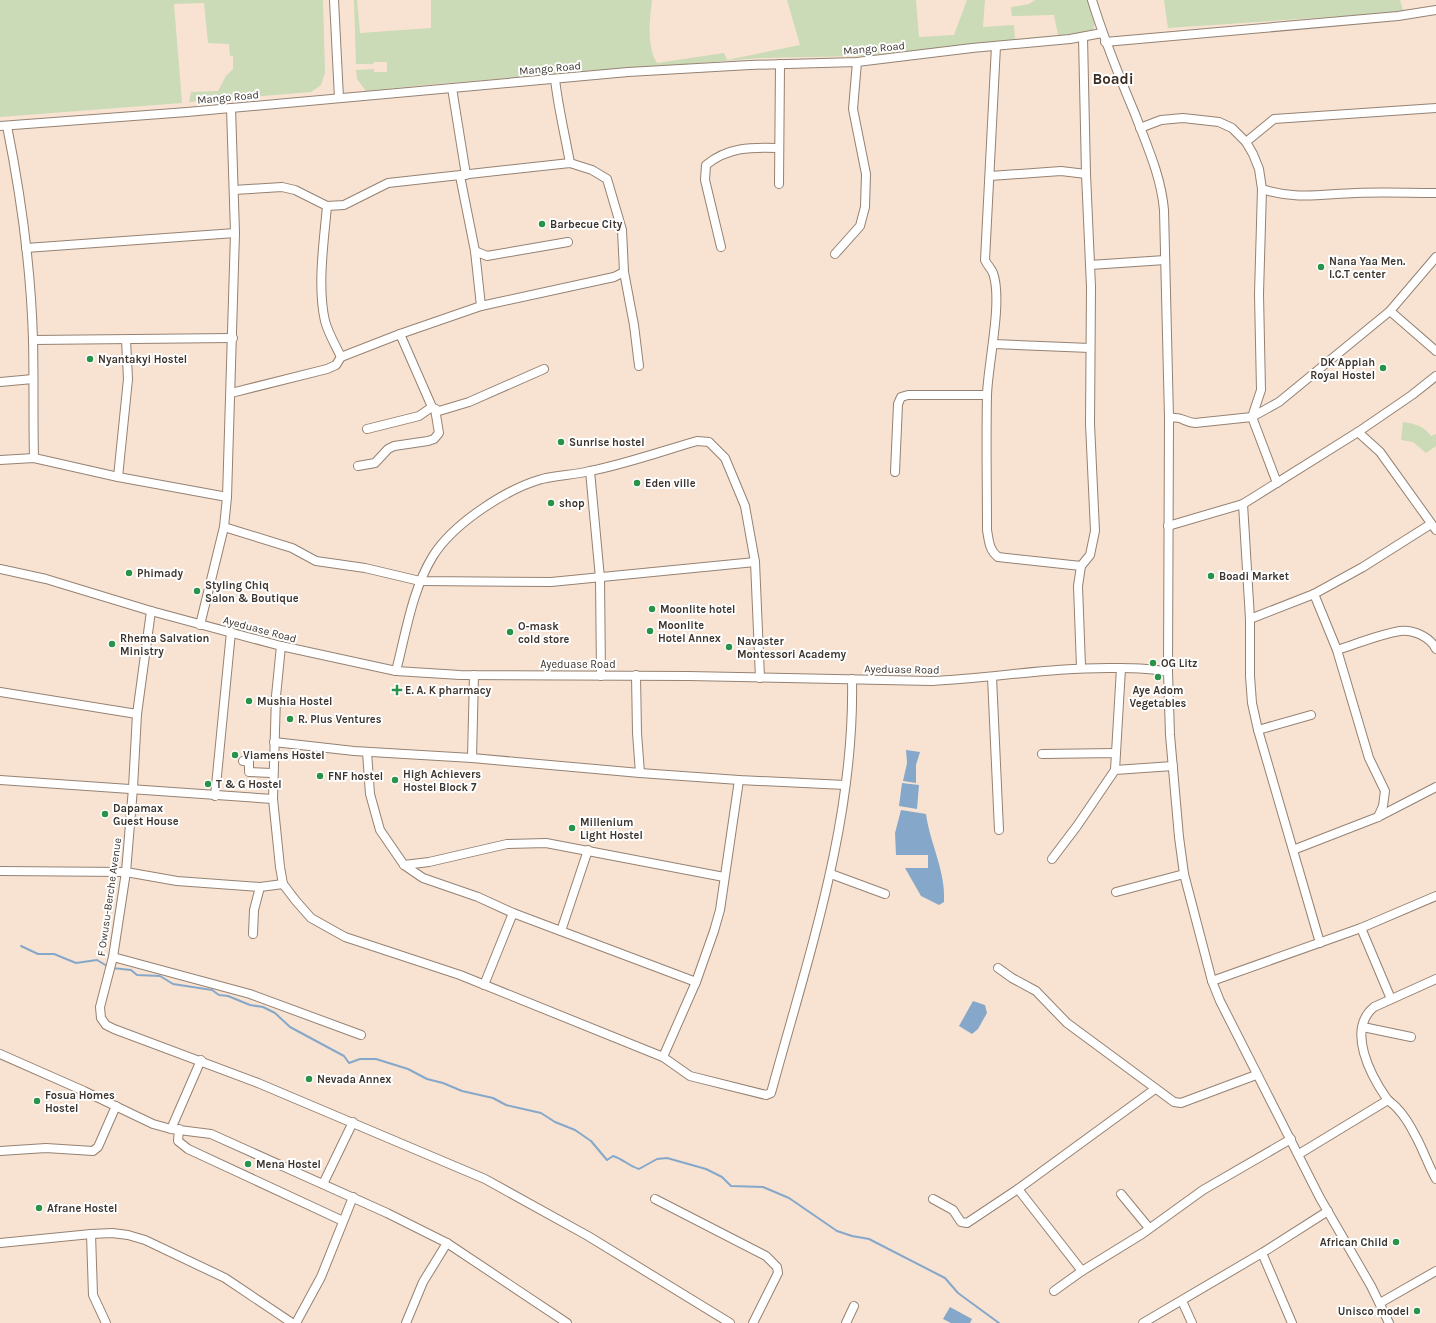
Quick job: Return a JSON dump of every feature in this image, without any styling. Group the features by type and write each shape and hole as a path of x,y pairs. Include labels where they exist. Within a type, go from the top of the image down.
{"street":[{"path":"334,0 339,98"},
{"path":"1092,0 1105,42 1155,166 1162,193 1169,418 1168,672 1173,766 1184,874 1212,981 1220,1001 1256,1075 1328,1211 1380,1303 1389,1323"},
{"path":"1105,42 1398,16 1436,10"},
{"name":"Mango Road","path":"4,126 231,108 628,72 780,64 858,62 1083,37 1102,33"},
{"path":"1081,667 1077,609 1081,566 1090,555 1095,531 1090,424 1090,265 1086,174 1083,37"},
{"path":"996,46 995,85 989,154 990,176 985,260 992,271 995,288 993,344 989,362 987,395 987,530 992,553 998,557 1009,560 1081,566"},
{"path":"835,254 860,226 865,207 866,174 853,109 858,62"},
{"path":"779,184 778,148 780,64"},
{"path":"555,78 559,109 564,124 570,163"},
{"path":"452,88 481,306"},
{"path":"200,624 224,527 227,497 233,338 234,190 231,108"},
{"path":"1246,142 1274,119 1436,108"},
{"path":"1140,128 1161,120 1183,118 1206,119 1219,122 1232,128 1246,142 1253,154 1259,170 1262,189 1259,294 1261,390 1252,417 1277,483"},
{"path":"4,126 19,187 26,248 33,340 34,458"},
{"path":"721,247 705,180 706,165 726,152 747,148 778,148"},
{"path":"234,190 282,187 295,190 327,206 344,205 388,183 570,163 592,170 607,179 622,230 624,272 639,366"},
{"path":"990,176 1061,171 1086,174"},
{"path":"1262,189 1280,195 1301,197 1362,193 1436,192"},
{"path":"327,206 322,278 323,312 325,322 341,357"},
{"path":"26,248 234,233"},
{"path":"475,252 487,256 568,242"},
{"path":"1169,418 1180,417 1188,422 1194,423 1252,417 1279,402 1390,311 1436,257"},
{"path":"1090,265 1165,260"},
{"path":"231,393 328,369 336,365 341,357 400,334 481,306 614,277 624,272"},
{"path":"1390,311 1436,351"},
{"path":"358,466 375,463 388,449 394,446 434,439 439,433 434,408 400,334"},
{"path":"33,340 233,338"},
{"path":"118,477 128,379 126,340"},
{"path":"993,344 1090,348"},
{"path":"434,408 442,412 544,369"},
{"path":"1168,526 1243,504 1358,432 1412,395 1436,376"},
{"path":"0,382 33,379"},
{"path":"896,472 898,404 901,397 908,395 987,395"},
{"path":"367,429 419,416 434,408"},
{"path":"1250,619 1314,594 1433,527 1380,452 1358,432"},
{"path":"396,671 420,581 432,557 442,543 460,525 478,512 525,485 557,476 590,471 697,441 710,442 725,458 746,506 755,562 760,678"},
{"path":"0,460 34,458 118,477 227,497"},
{"path":"590,471 600,578 601,676"},
{"path":"1243,504 1250,619 1250,676 1252,703 1258,730 1320,943"},
{"path":"224,527 292,548 316,560 365,568 420,581 551,582 755,562"},
{"name":"Ayeduase Road","path":"0,569 46,579 151,611 281,646 396,671 474,675 636,675 932,681 992,677 1081,667 1121,668 1168,672"},
{"path":"1314,594 1337,650 1369,758 1382,782 1385,791 1383,806 1378,817"},
{"name":"F Owusu-Berche Avenue","path":"151,611 137,714 126,872 113,957 100,1007 101,1018 114,1029 201,1060"},
{"path":"1337,650 1400,631 1418,634 1433,643 1436,649"},
{"path":"215,796 231,632"},
{"path":"281,646 272,773 277,849 283,884 311,918 345,937 484,985 664,1057 690,1076 750,1092 770,1095 831,874 851,734 852,679"},
{"path":"1052,859 1092,806 1115,770 1121,668"},
{"path":"472,758 474,675"},
{"path":"636,675 637,733 640,773"},
{"path":"992,677 1000,830"},
{"path":"0,692 137,714"},
{"path":"1258,730 1311,715"},
{"path":"274,742 367,752 472,758 640,773 739,780 845,784"},
{"path":"367,752 370,794 380,830 404,865 423,878 478,897 513,913 696,982"},
{"path":"1042,754 1116,753"},
{"path":"243,761 249,762 249,772 272,773"},
{"path":"1115,770 1173,766"},
{"path":"0,780 133,788 215,796 273,799"},
{"path":"664,1057 696,982 714,932 720,910 739,780"},
{"path":"1293,850 1378,817 1436,787"},
{"path":"404,865 429,862 515,843 546,842 724,877"},
{"path":"561,931 588,850"},
{"path":"0,871 126,872 177,881 260,887 283,884"},
{"path":"831,874 885,894"},
{"path":"1116,892 1184,874"},
{"path":"253,934 254,910 260,887"},
{"path":"1212,981 1361,928 1436,896"},
{"path":"484,985 513,913"},
{"path":"1361,928 1391,999"},
{"path":"113,957 250,994 360,1035"},
{"path":"998,968 1012,978 1036,991 1067,1023 1174,1102 1179,1104 1256,1075"},
{"path":"1436,979 1391,999 1368,1012 1363,1027 1363,1047 1366,1060 1376,1081 1388,1100 1400,1112 1415,1135 1436,1179"},
{"path":"1363,1027 1411,1037"},
{"path":"0,1054 153,1124 211,1134 353,1197 447,1243 567,1323"},
{"path":"343,1221 188,1149 178,1141 175,1129 201,1060 445,1161 523,1199 730,1323"},
{"path":"933,1199 953,1210 964,1224 1018,1189 1155,1089"},
{"path":"1299,1154 1388,1100"},
{"path":"0,1151 46,1148 93,1151 98,1147 116,1106"},
{"path":"323,1184 353,1122"},
{"path":"1054,1291 1222,1178 1291,1139"},
{"path":"1018,1189 1082,1271"},
{"path":"1121,1194 1149,1228"},
{"path":"296,1323 321,1277 353,1197"},
{"path":"655,1199 766,1256 777,1267 778,1273 753,1323"},
{"path":"1143,1323 1262,1253 1328,1211"},
{"path":"0,1243 91,1234 117,1233 145,1240 225,1278 292,1323"},
{"path":"91,1234 93,1295 106,1323"},
{"path":"406,1323 423,1282 447,1243"},
{"path":"1262,1253 1292,1323"},
{"path":"1380,1303 1436,1271"},
{"path":"1182,1301 1192,1323"},
{"path":"846,1323 854,1306"}],"green space":[{"path":"0,0 323,0 325,73 321,85 311,92 189,102 191,92 218,91 226,76 233,69 233,56 230,56 229,44 208,43 204,3 174,4 182,103 0,117"},
{"path":"354,0 357,0 360,33 431,28 431,0 652,0 650,40 651,48 657,63 724,53 727,60 800,45 787,0 916,0 919,37 954,35 967,0 985,0 983,27 1014,25 1015,39 1058,35 1054,15 1012,16 1011,7 1029,4 1035,0 1088,0 1095,22 1093,30 1085,33 862,56 761,58 366,91 357,79 356,70 374,69 374,72 387,72 387,62 356,64"},
{"path":"1164,0 1400,0 1403,10 1436,8 1389,13 1168,28"},
{"path":"1403,422 1422,427 1431,436 1436,434 1436,446 1426,453 1413,442 1401,440"}],"water":[{"path":"906,750 920,752 916,765 916,783 903,781 907,763"},
{"path":"902,783 919,785 917,809 899,806"},
{"path":"901,810 926,814 943,879 944,902 939,905 921,896 905,868 928,868 928,855 896,855 895,833"},
{"path":"973,1001 985,1005 987,1013 978,1029 972,1034 959,1026"},
{"path":"950,1307 972,1319 970,1323 951,1323 943,1319"}],"waterway":[{"path":"21,946 38,954 54,954 76,963 97,960 107,966"},
{"path":"112,968 131,970 137,975 160,976 173,984 212,990 219,995 228,996 250,1005 263,1007 275,1013 290,1027 344,1056 349,1063 360,1059 376,1059 408,1069 427,1079 443,1083 462,1091 493,1098 506,1105 541,1113 555,1122 575,1130 591,1141 607,1160 613,1156 639,1169 657,1159 667,1158 706,1169 722,1177 731,1186 763,1187 789,1198 837,1231 852,1236 869,1239 945,1278 958,1293 999,1323"}],"place":[{"name":"Barbecue City","path":"542,224"},
{"name":"Nana Yaa Men. I.C.T center","path":"1321,267"},
{"name":"Nyantakyi Hostel","path":"90,359"},
{"name":"DK Appiah Royal Hostel","path":"1383,368"},
{"name":"Sunrise hostel","path":"561,442"},
{"name":"Eden ville","path":"637,483"},
{"name":"shop","path":"551,503"},
{"name":"Phimady","path":"129,573"},
{"name":"Boadi Market","path":"1211,576"},
{"name":"Styling Chiq Salon & Boutique","path":"197,591"},
{"name":"Moonlite hotel","path":"652,609"},
{"name":"Moonlite Hotel Annex","path":"650,631"},
{"name":"O-mask cold store","path":"510,632"},
{"name":"Rhema Salvation Ministry","path":"112,644"},
{"name":"Navaster Montessori Academy","path":"729,647"},
{"name":"OG Litz","path":"1153,663"},
{"name":"Aye Adom Vegetables","path":"1158,677"},
{"name":"E. A. K pharmacy","path":"397,690"},
{"name":"Mushia Hostel","path":"249,701"},
{"name":"R. Plus Ventures","path":"290,719"},
{"name":"Viamens Hostel","path":"235,755"},
{"name":"FNF hostel","path":"320,776"},
{"name":"High Achievers Hostel Block 7","path":"395,780"},
{"name":"T & G Hostel","path":"208,784"},
{"name":"Dapamax Guest House","path":"105,814"},
{"name":"Millenium Light Hostel","path":"572,828"},
{"name":"Nevada Annex","path":"309,1079"},
{"name":"Fosua Homes Hostel","path":"37,1101"},
{"name":"Mena Hostel","path":"248,1164"},
{"name":"Afrane Hostel","path":"39,1208"},
{"name":"African Child","path":"1396,1242"},
{"name":"Unisco model","path":"1417,1311"}],"district":[{"name":"Boadi","path":"1113,79"}]}
